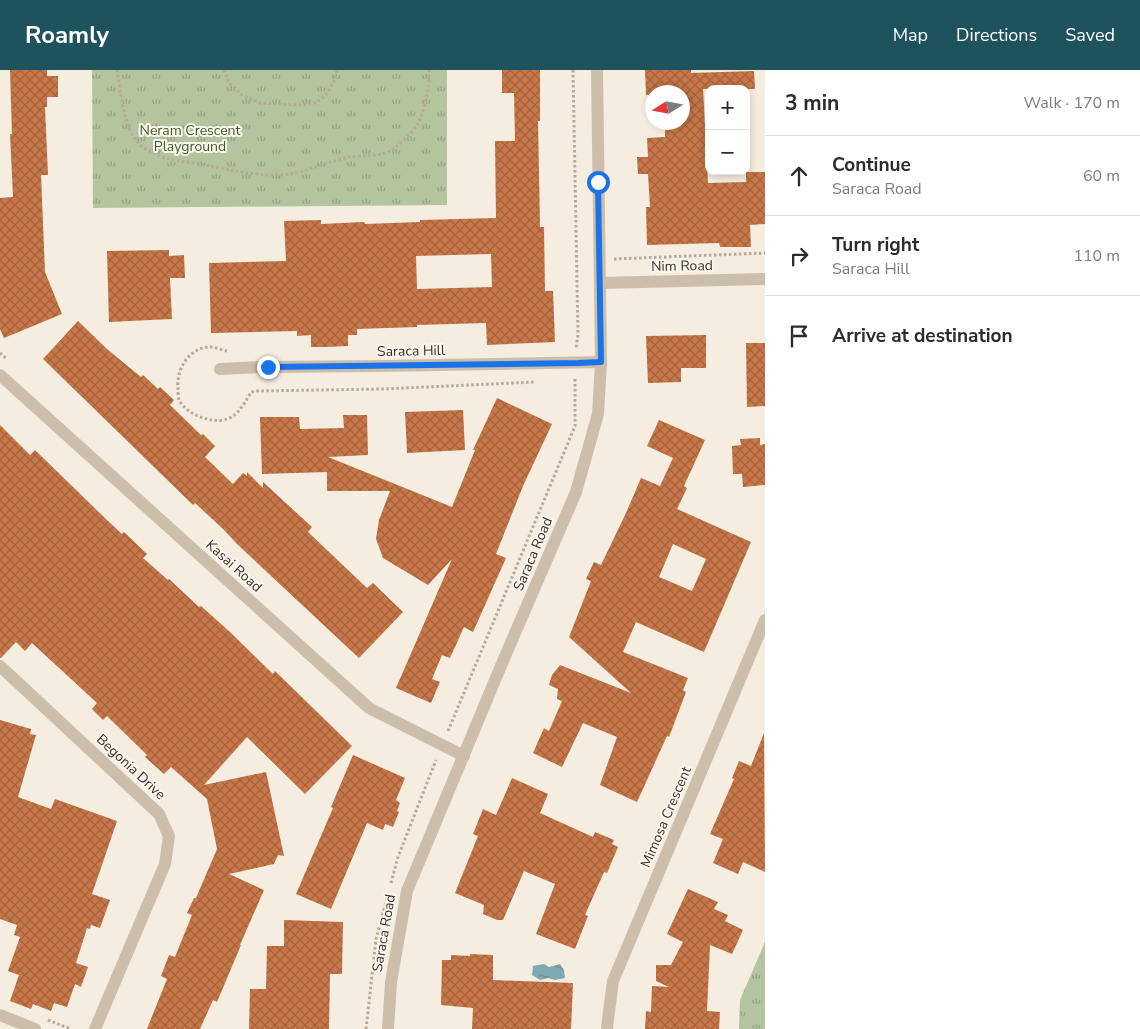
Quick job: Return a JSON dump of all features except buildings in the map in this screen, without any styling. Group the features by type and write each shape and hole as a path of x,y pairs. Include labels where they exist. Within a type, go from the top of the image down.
{"street":[{"name":"Saraca Road","path":"388,1029 391,982 407,891 503,660 576,492 598,414 601,362 597,70"},
{"name":"Nim Road","path":"600,283 765,279"},
{"name":"Saraca Hill","path":"220,369 601,362"},
{"name":"Kasai Road","path":"0,375 369,708 464,756"},
{"name":"Mimosa Crescent","path":"607,1029 614,981 765,620"},
{"name":"Begonia Drive","path":"0,666 159,814 169,836 165,864 95,1029"},
{"path":"0,1015 36,1029"}],"path":[{"path":"117,70 124,112 131,131 139,144 153,154 174,160 259,175 280,175 294,173 350,157 388,152 402,142 416,126 425,104 430,77 429,70"},
{"path":"224,70 229,83 242,95 260,103 302,105 316,103 326,95 335,79 337,70"},
{"path":"390,884 398,857 442,745 575,426 575,380 578,363 575,350 578,335 573,70"},
{"path":"611,259 765,253"},
{"path":"366,1029 376,939 388,893"}],"green space":[{"name":"Neram Crescent Playground","path":"92,70 447,70 447,205 93,208"},
{"path":"765,942 765,1029 739,1029 740,1000"}],"water":[{"path":"544,964 549,967 560,964 564,970 565,978 540,980 532,975 533,966"}],"route":[{"path":"268,367 601,362 598,182"}]}
